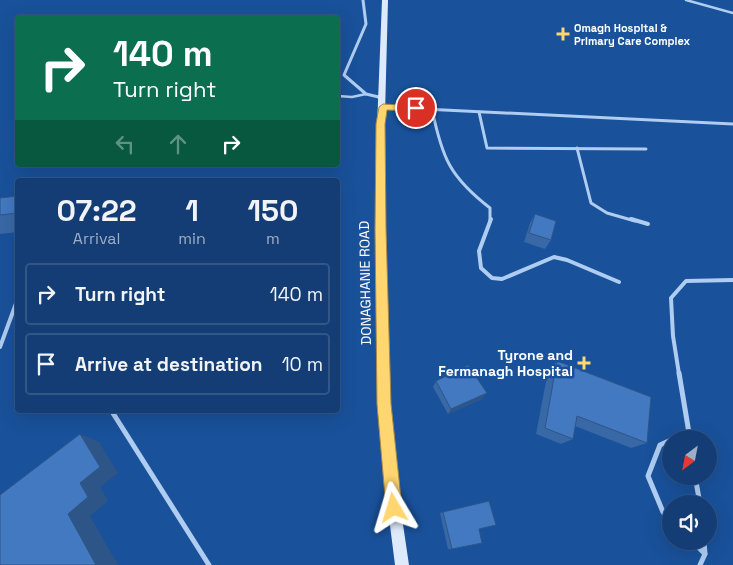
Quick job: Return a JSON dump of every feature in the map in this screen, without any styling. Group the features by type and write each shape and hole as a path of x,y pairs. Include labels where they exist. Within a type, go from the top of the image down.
{"main road":[{"name":"DONAGHANIE ROAD","path":"385,0 380,229 384,404 389,470 402,565"}],"street":[{"path":"363,0 367,17 361,37 346,64 344,75 366,94 383,102"}],"lane":[{"path":"686,0 733,13"},
{"path":"340,96 352,97 366,94"},
{"path":"383,102 432,109 479,112 733,124"},
{"path":"432,109 436,135 450,169 463,186 490,208 491,219 479,251 481,268 492,278 502,279 554,257 567,260 619,282"},
{"path":"479,112 487,148 646,149"},
{"path":"577,148 591,203 607,213 648,224"},
{"path":"689,430 674,336 671,298 686,281 733,280"},
{"path":"0,347 15,306"},
{"path":"113,413 208,565"},
{"path":"662,444 648,476 662,512"},
{"path":"701,550 705,554"},
{"path":"700,565 705,550"}],"building":[{"path":"15,196 15,213 0,215 0,198"},
{"path":"535,214 556,221 551,240 529,233"},
{"path":"557,361 651,397 647,443 577,416 573,439 545,428"},
{"path":"468,365 487,393 451,409 436,381"},
{"path":"80,434 100,467 80,483 88,497 68,514 96,565 0,565 0,495"},
{"path":"489,501 496,525 479,529 482,543 452,549 443,512"}],"place":[{"name":"Omagh Hospital & Primary Care Complex","path":"563,34"},
{"name":"Tyrone and Fermanagh Hospital","path":"584,363"}],"route":[{"path":"394,508 384,404 380,229 381,124 383,107 416,108"}]}
